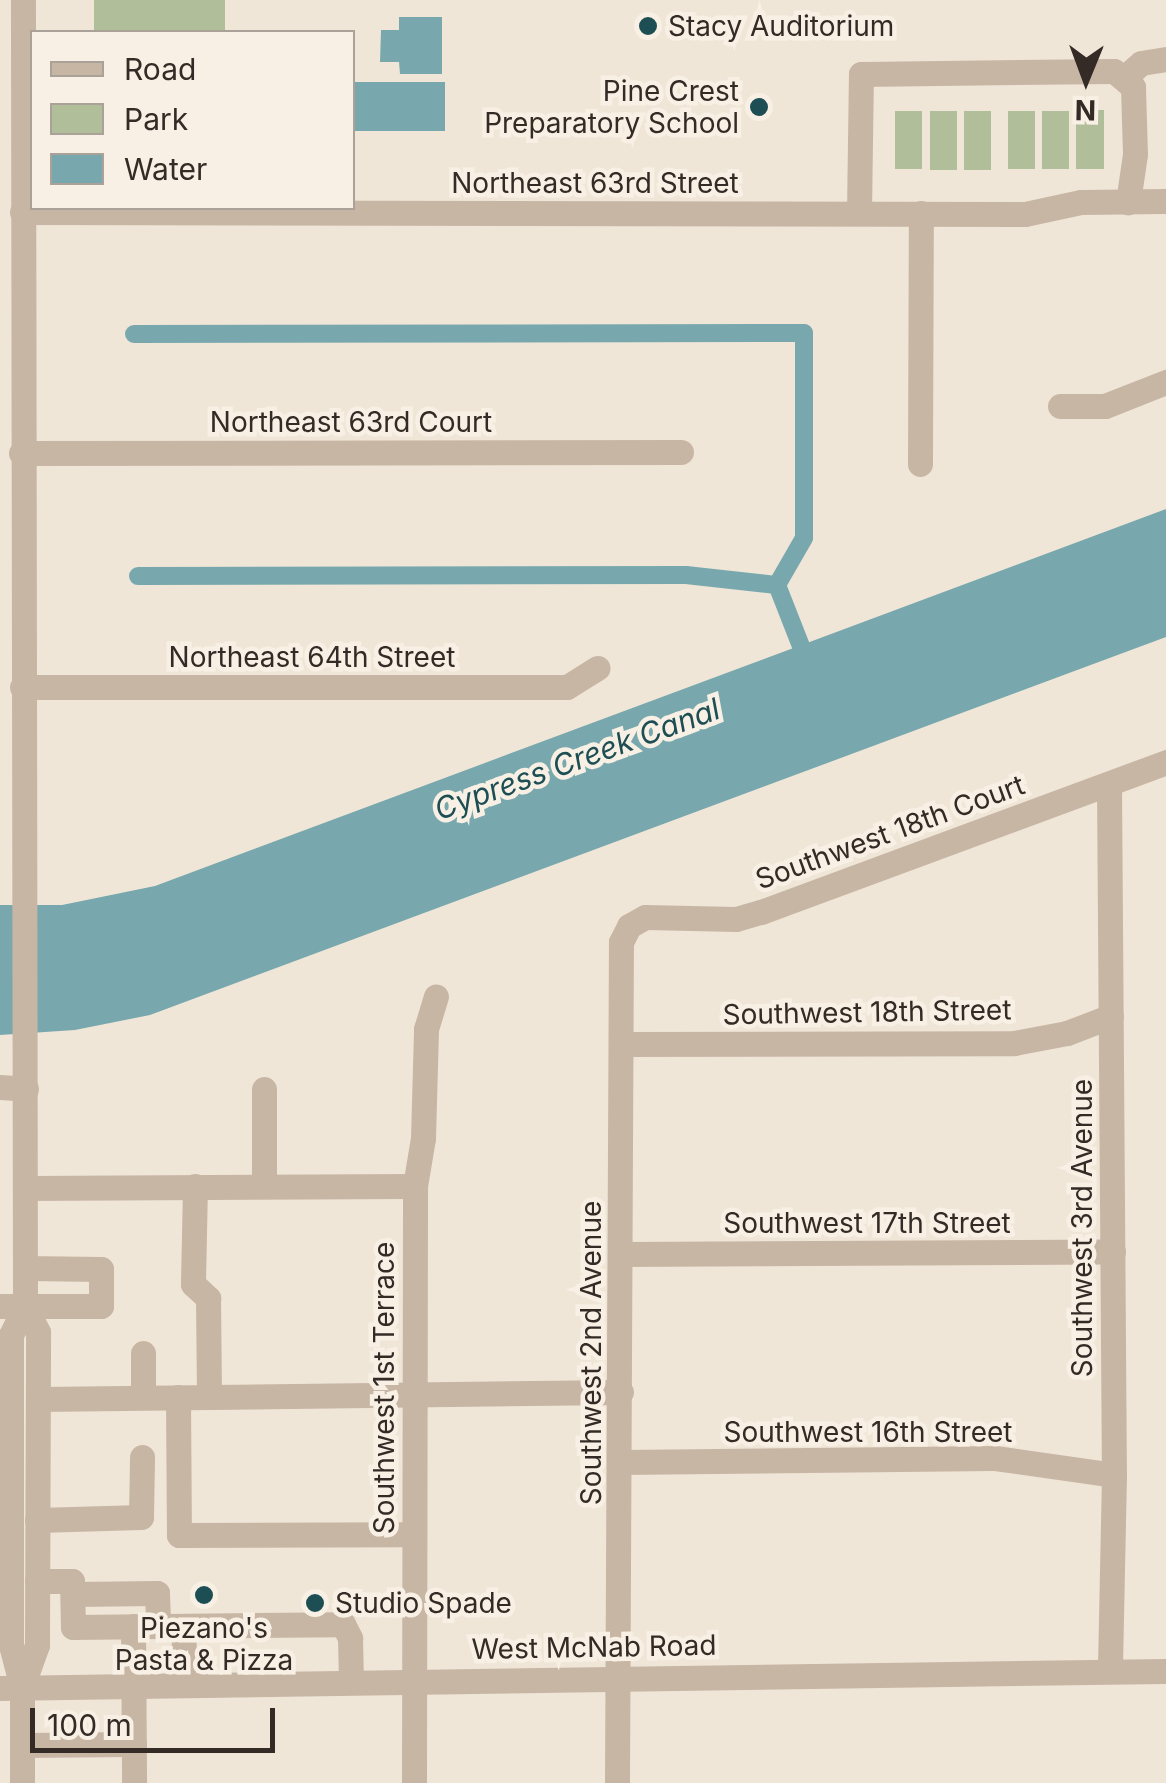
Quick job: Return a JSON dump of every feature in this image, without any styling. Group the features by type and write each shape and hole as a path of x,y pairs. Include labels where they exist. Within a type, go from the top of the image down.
{"street":[{"path":"22,1783 22,1746 11,1687 6,1520 13,1306 25,1268 25,1188 13,1088 26,1039 26,900 12,770 11,718 22,687 11,596 22,453 23,0"},
{"path":"1125,77 1142,63 1166,59"},
{"path":"859,214 861,74 1114,72 1125,77 1133,87 1134,120 1128,202"},
{"name":"Northeast 63rd Street","path":"22,212 1025,214 1081,202 1166,201"},
{"path":"920,464 921,214"},
{"path":"1060,406 1105,406 1166,382"},
{"name":"Northeast 63rd Court","path":"22,453 682,452"},
{"name":"Northeast 64th Street","path":"22,687 567,687 597,668"},
{"name":"Southwest 18th Court","path":"629,926 644,917 736,918 761,912 1166,762"},
{"name":"Southwest 3rd Avenue","path":"1109,784 1114,1476 1110,1671"},
{"name":"Southwest 2nd Avenue","path":"616,1783 622,942 629,926"},
{"name":"Southwest 1st Terrace","path":"414,1783 415,1186 423,1138 426,1029 436,996"},
{"name":"Southwest 18th Street","path":"621,1044 1014,1042 1066,1033 1111,1016"},
{"path":"264,1088 264,1185"},
{"path":"194,1186 194,1284 208,1298 209,1396"},
{"path":"25,1188 415,1186"},
{"name":"Southwest 17th Street","path":"621,1254 1113,1251"},
{"path":"13,1306 101,1306 101,1269 25,1268"},
{"path":"11,1687 37,1645 38,1520 38,1332 13,1306"},
{"path":"143,1353 143,1398"},
{"path":"38,1399 621,1392"},
{"path":"178,1397 178,1535 414,1534"},
{"path":"38,1520 141,1517 142,1456"},
{"name":"Southwest 16th Street","path":"621,1462 995,1458 1114,1476"},
{"path":"37,1581 72,1581 73,1627 343,1624 350,1638 351,1681"},
{"path":"73,1594 157,1593 158,1626 183,1684"},
{"path":"134,1783 134,1685 158,1626"},
{"name":"West McNab Road","path":"11,1687 1166,1671"},
{"path":"22,1746 134,1744"}],"green space":[{"path":"94,0 225,0 225,30 94,30"},
{"path":"1076,110 1104,110 1104,169 1076,169"},
{"path":"895,111 922,111 922,169 895,169"},
{"path":"930,111 957,111 957,170 930,170"},
{"path":"964,111 991,111 991,170 964,170"},
{"path":"1008,111 1035,111 1035,169 1008,169"},
{"path":"1042,111 1069,111 1069,169 1042,169"}],"water":[{"path":"399,17 442,17 442,74 400,74 399,62 380,62 381,30 399,30"},
{"path":"355,82 445,82 445,131 355,131"},
{"name":"Cypress Creek Canal","path":"1166,509 1166,637 150,1015 75,1030 0,1035 0,905 62,905 155,886"}],"waterway":[{"path":"134,334 804,333 804,538 777,585 808,664"},
{"path":"138,576 686,575 777,585"}],"place":[{"name":"Stacy Auditorium","path":"648,26"},
{"name":"Pine Crest Preparatory School","path":"759,107"},
{"name":"Piezano's Pasta & Pizza","path":"204,1595"},
{"name":"Studio Spade","path":"315,1603"}]}
